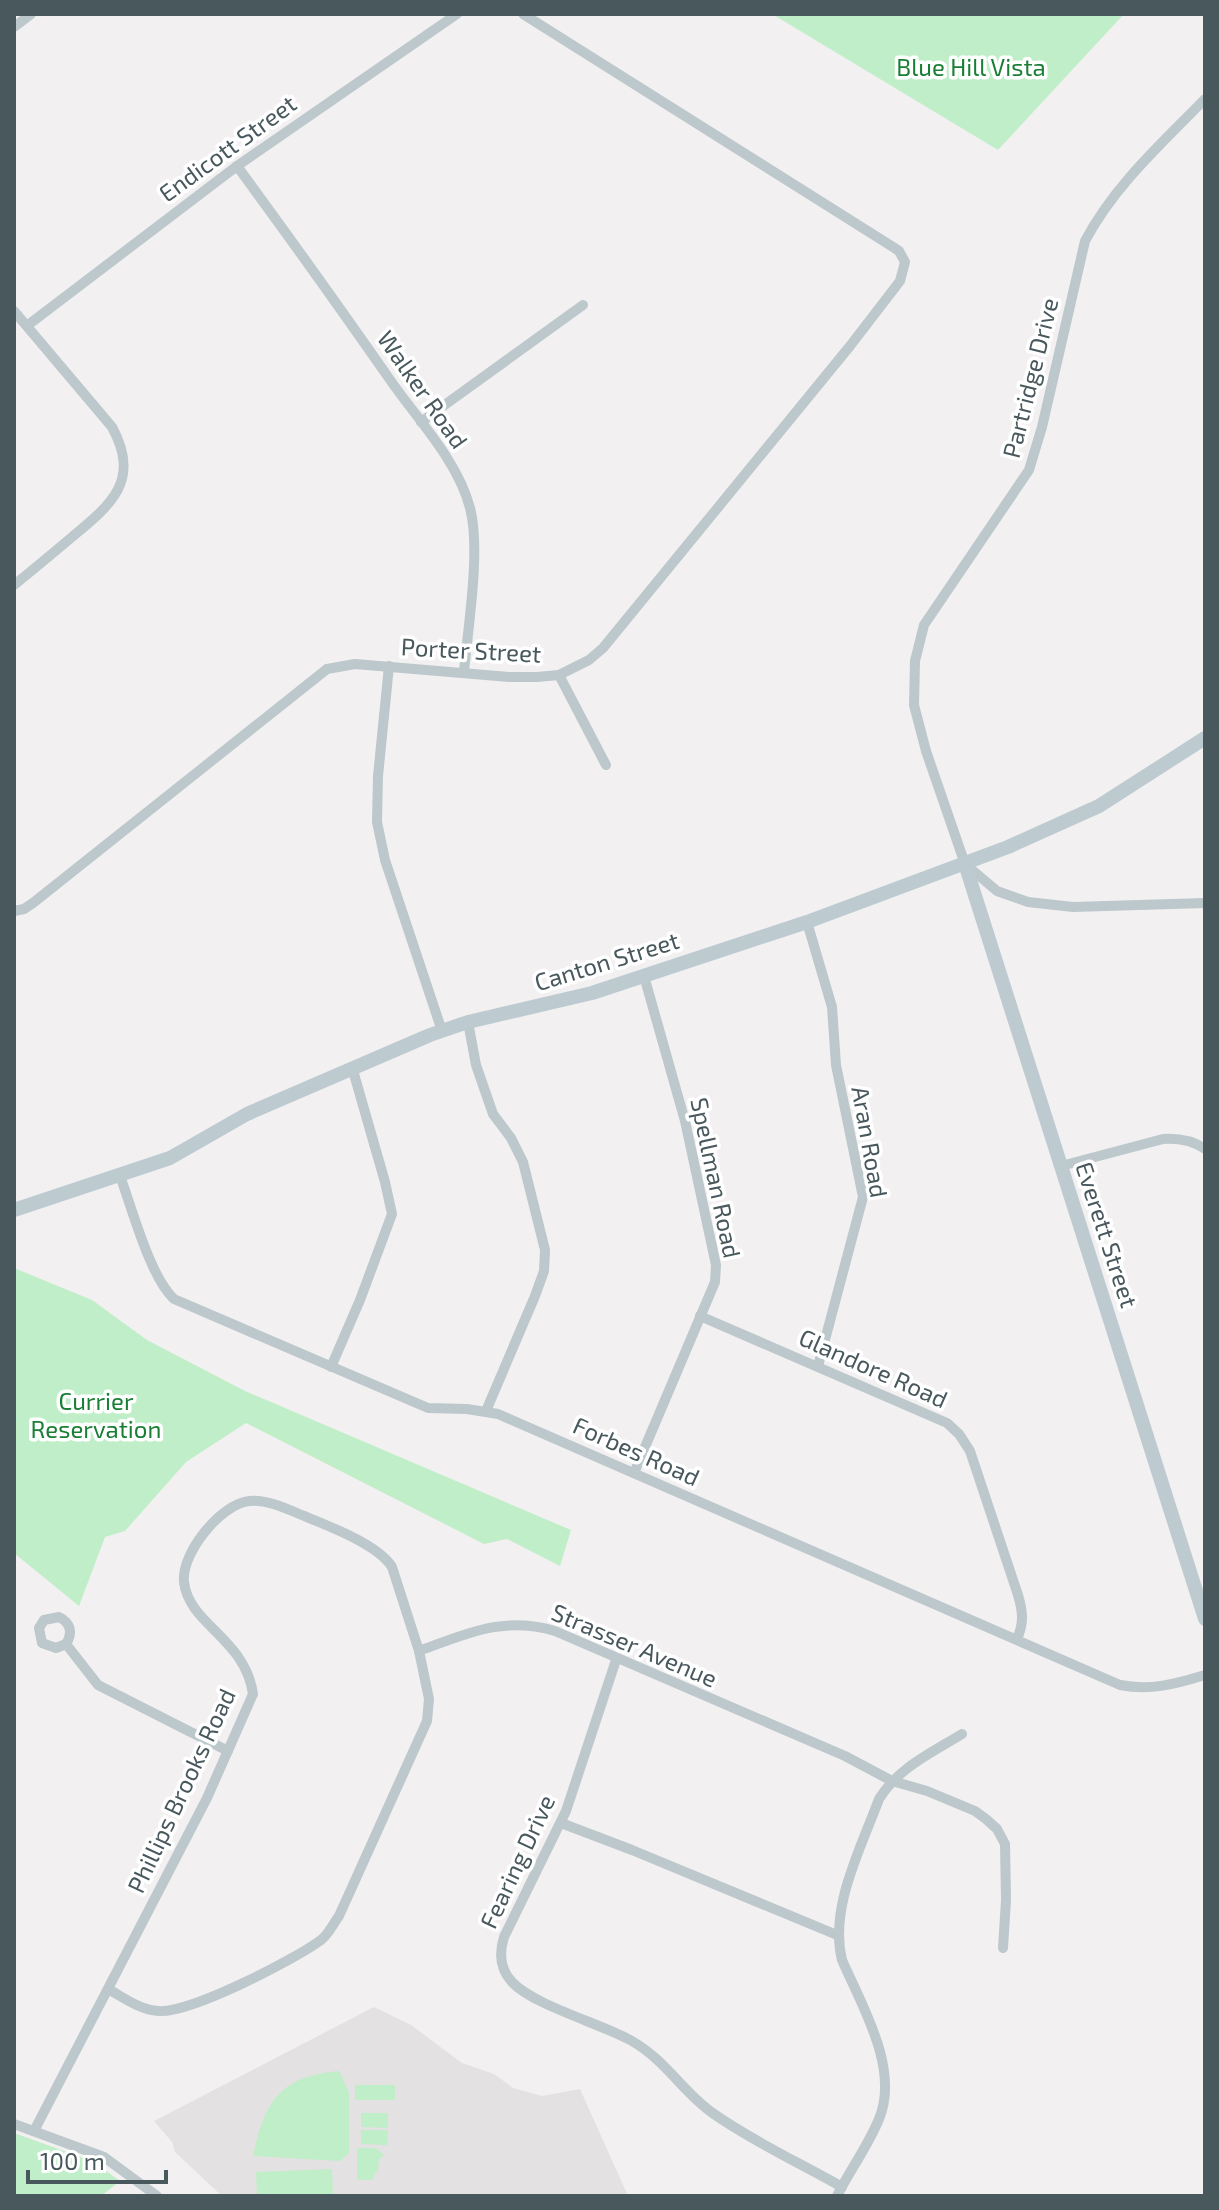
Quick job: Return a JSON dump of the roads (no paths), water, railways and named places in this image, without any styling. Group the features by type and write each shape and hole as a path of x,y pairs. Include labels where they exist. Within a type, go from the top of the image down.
{"main road":[{"name":"Canton Street","path":"14,1210 170,1158 247,1114 442,1031 468,1022 568,1001 807,922 965,864 1096,807 1205,738"},
{"name":"Everett Street","path":"965,864 1205,1619"}],"street":[{"path":"14,27 31,14"},
{"name":"Endicott Street","path":"28,325 237,166 457,14"},
{"name":"Porter Street","path":"14,911 33,903 319,673 345,664 509,677 559,675 581,666 597,654 625,621 900,281 904,258 893,247 523,14"},
{"name":"Partridge Drive","path":"965,864 926,751 914,705 915,661 924,625 1029,470 1042,427 1085,241 1092,227 1116,194 1205,99"},
{"name":"Walker Road","path":"237,166 421,422 459,480 472,518 474,556 464,672"},
{"path":"421,422 583,305"},
{"path":"14,311 112,427 122,445 124,462 119,488 108,507 14,585"},
{"path":"389,666 378,776 377,822 385,860 442,1031"},
{"path":"559,675 606,765"},
{"path":"965,864 997,891 1028,902 1073,907 1205,903"},
{"name":"Aran Road","path":"807,922 832,1007 836,1065 863,1194 861,1212 818,1366"},
{"name":"Spellman Road","path":"634,1473 715,1282 716,1265 681,1108 644,976"},
{"path":"468,1022 476,1065 493,1114 511,1138 523,1162 545,1250 544,1271 539,1286 486,1411"},
{"path":"331,1367 392,1214 352,1067"},
{"path":"1061,1166 1163,1139 1195,1142 1205,1149"},
{"name":"Forbes Road","path":"120,1176 164,1290 174,1299 428,1408 486,1411 1120,1685 1161,1688 1205,1675"},
{"name":"Glandore Road","path":"700,1316 947,1423 959,1434 970,1451 1023,1611 1017,1639"},
{"name":"Phillips Brooks Road","path":"34,2131 207,1798 253,1694 251,1679 241,1657 192,1604 184,1580 186,1563 195,1543 236,1504 251,1500 296,1513 358,1541 386,1558 392,1567 419,1651"},
{"name":"Strasser Avenue","path":"419,1651 475,1630 513,1623 555,1631 616,1660 845,1756 892,1781 927,1791 975,1811 1004,1839 1007,1865 1003,1948"},
{"path":"66,1644 98,1685 228,1751"},
{"path":"108,1989 158,2011 184,2008 269,1970 327,1934 339,1916 427,1721 429,1699 419,1651"},
{"name":"Fearing Drive","path":"616,1660 561,1823 504,1937 501,1962 515,1985 633,2041 661,2061 685,2089 712,2113 840,2192"},
{"path":"840,2192 881,2116 886,2092 885,2065 842,1960 837,1935 838,1919 879,1799 892,1781 911,1764 962,1734"},
{"path":"561,1823 837,1935"},
{"path":"14,2124 104,2157 157,2196"}],"park label":[{"name":"Blue Hill Vista","path":"971,68"},
{"name":"Currier Reservation","path":"96,1416"}]}
